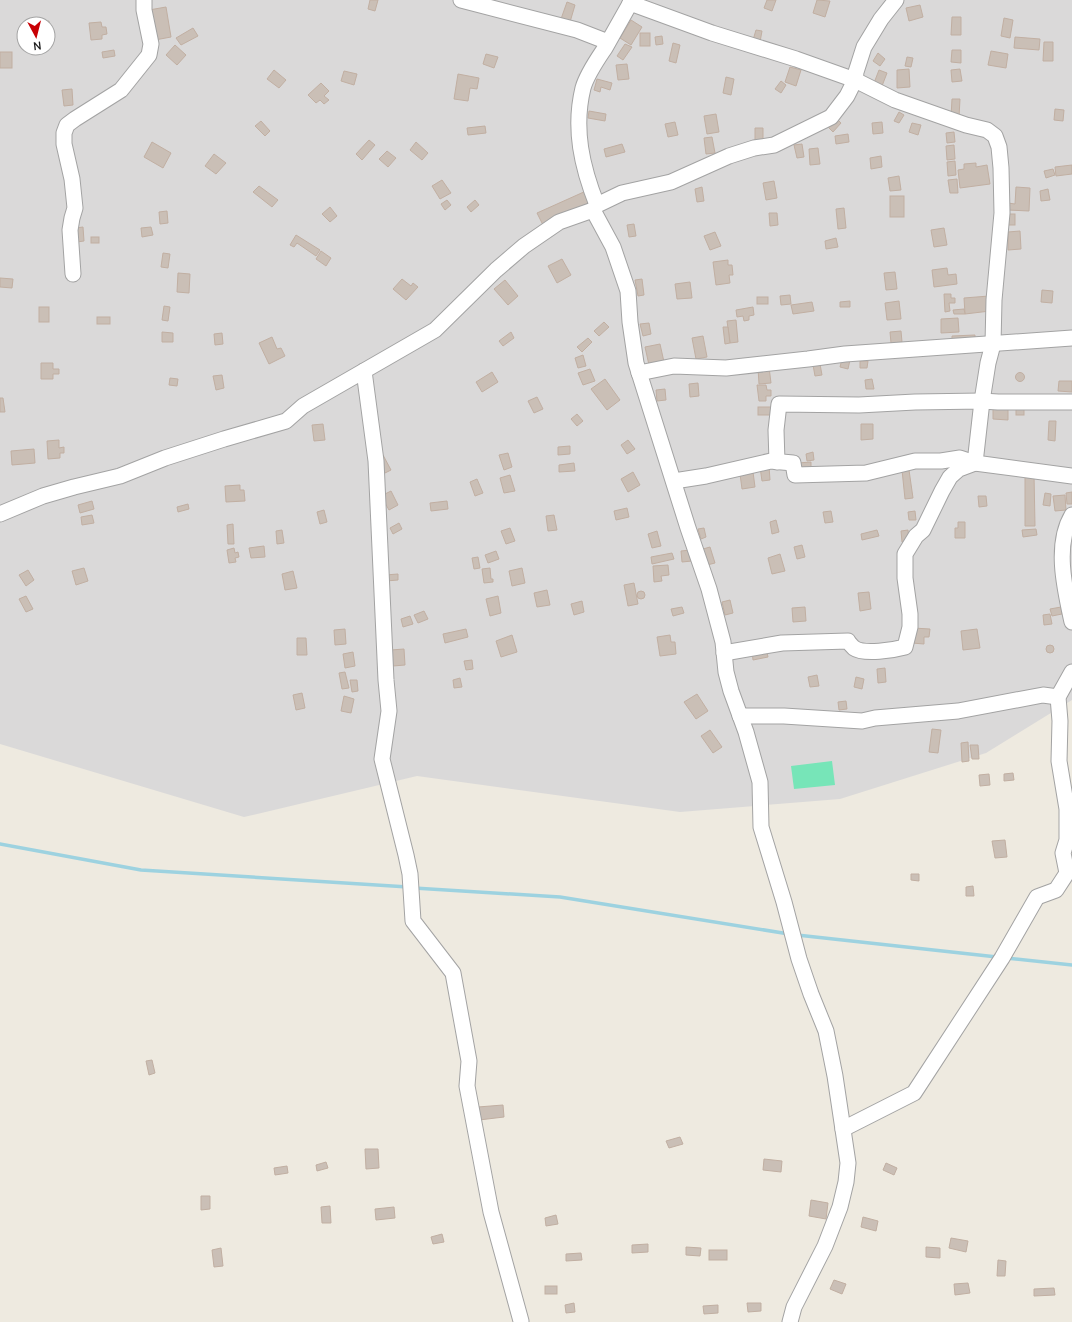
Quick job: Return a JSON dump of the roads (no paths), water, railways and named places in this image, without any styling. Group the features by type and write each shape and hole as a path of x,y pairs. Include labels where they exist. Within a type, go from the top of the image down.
{"street":[{"path":"73,274 70,230 75,208 72,179 64,144 64,133 67,125 121,90 149,55 151,44 144,10 144,0"},
{"path":"461,0 577,30 608,42"},
{"path":"0,514 43,496 120,476 165,458 286,421 303,406 435,330 496,270 524,246 560,222 595,207 622,192 671,182 729,156 754,148 774,145 831,117 847,96 855,80 864,47 896,0"},
{"path":"790,1322 794,1306 825,1246 840,1207 848,1163 836,1076 826,1030 810,994 761,827 760,782 726,672 723,642 709,589 636,363 630,322 628,291 613,247 595,207 580,152 578,130 584,88 590,72 631,2 712,33 796,59 855,80 894,100 966,125 987,130 995,136 999,147 1001,168 1002,213 994,300 993,344 988,363 982,401 975,463"},
{"path":"639,373 674,366 726,368 808,360 845,354 1072,338"},
{"path":"364,371 376,461 386,680 389,711 382,758 410,874 413,921 453,973 468,1061 467,1086 491,1212 521,1321"},
{"path":"777,462 776,430 779,404 858,405 982,401 1072,402"},
{"path":"674,481 706,476 771,462 793,463 795,475 866,472 915,461 941,461 960,458 975,463 1072,476"},
{"path":"724,653 782,643 814,641 848,641 854,649 866,651 887,651 905,647 910,620 905,578 906,554 916,536 923,530 950,477 959,469 975,463"},
{"path":"1072,515 1065,529 1062,554 1065,589 1072,622"},
{"path":"843,1129 914,1093 1002,958 1038,896 1056,890 1067,873 1063,853 1066,840 1067,809 1059,761 1060,721 1058,697 1072,672"},
{"path":"740,716 784,716 862,721 875,718 958,711 1043,695 1058,697"}],"waterway":[{"path":"0,844 141,870 408,887"},
{"path":"414,888 560,897 789,934"},
{"path":"797,935 997,957"},
{"path":"1006,958 1072,965"}]}
